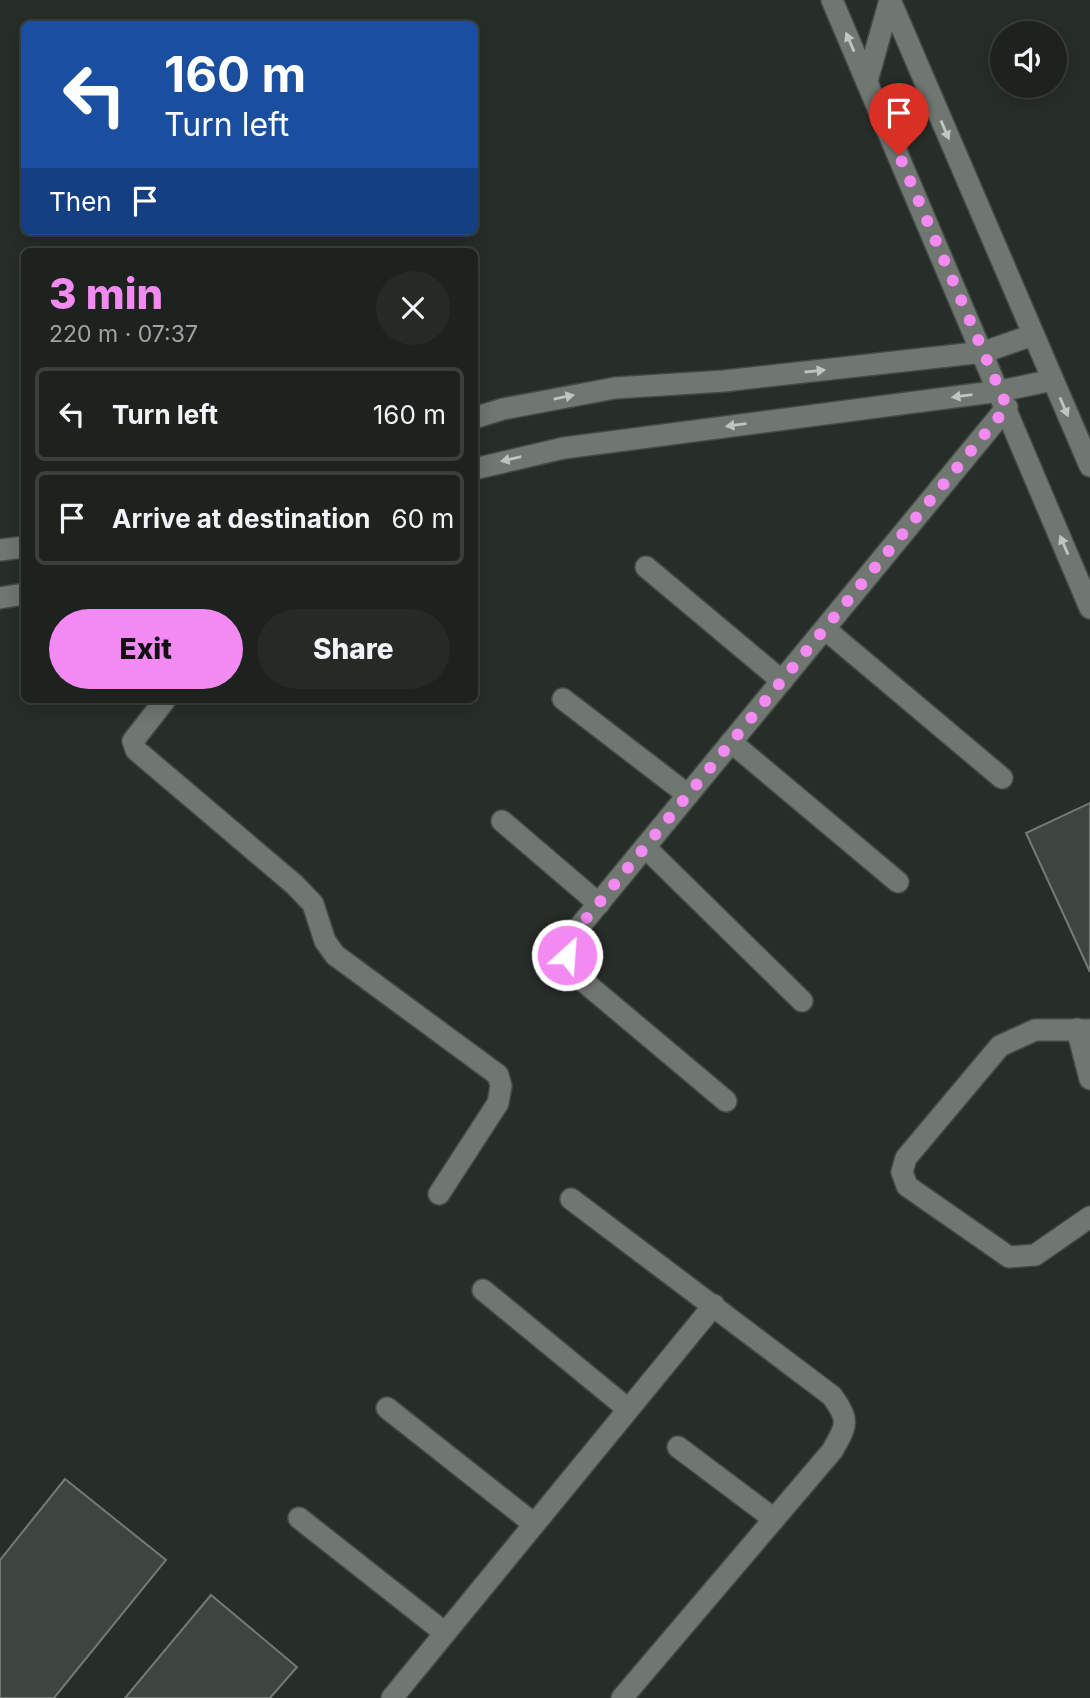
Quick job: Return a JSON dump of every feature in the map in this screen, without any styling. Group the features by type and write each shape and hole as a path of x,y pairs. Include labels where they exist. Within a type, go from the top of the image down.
{"street":[{"path":"832,0 984,352 1090,608"},
{"path":"867,81 890,0"},
{"path":"890,0 1090,467"},
{"path":"478,417 503,409 615,388 724,382 984,352 1033,335"},
{"path":"478,468 575,446 1003,399 1053,380"},
{"path":"726,1101 576,975 567,955 571,937 825,629 1003,399"},
{"path":"0,550 21,547"},
{"path":"646,567 782,681"},
{"path":"0,598 21,594"},
{"path":"825,629 1002,778"},
{"path":"563,699 688,795"},
{"path":"162,703 137,733 133,741 136,750 304,894 313,904 325,941 335,955 498,1075 502,1086 498,1103 439,1194"},
{"path":"731,742 898,881"},
{"path":"502,821 598,904"},
{"path":"645,847 802,1001"},
{"path":"1090,1079 1084,1029 1035,1031 1000,1046 906,1158 902,1172 907,1186 1009,1257 1035,1255 1090,1217"},
{"path":"571,1199 832,1396 845,1414 845,1429 832,1451 622,1698"},
{"path":"483,1290 628,1409"},
{"path":"392,1698 714,1305"},
{"path":"387,1408 534,1524"},
{"path":"678,1447 774,1519"},
{"path":"299,1518 445,1633"}],"building":[{"path":"1090,803 1090,972 1026,833"},
{"path":"65,1479 166,1560 54,1698 0,1698 0,1560"},
{"path":"211,1595 297,1667 270,1698 125,1698"}],"route":[{"path":"567,955 571,937 1007,407 899,155"}]}
